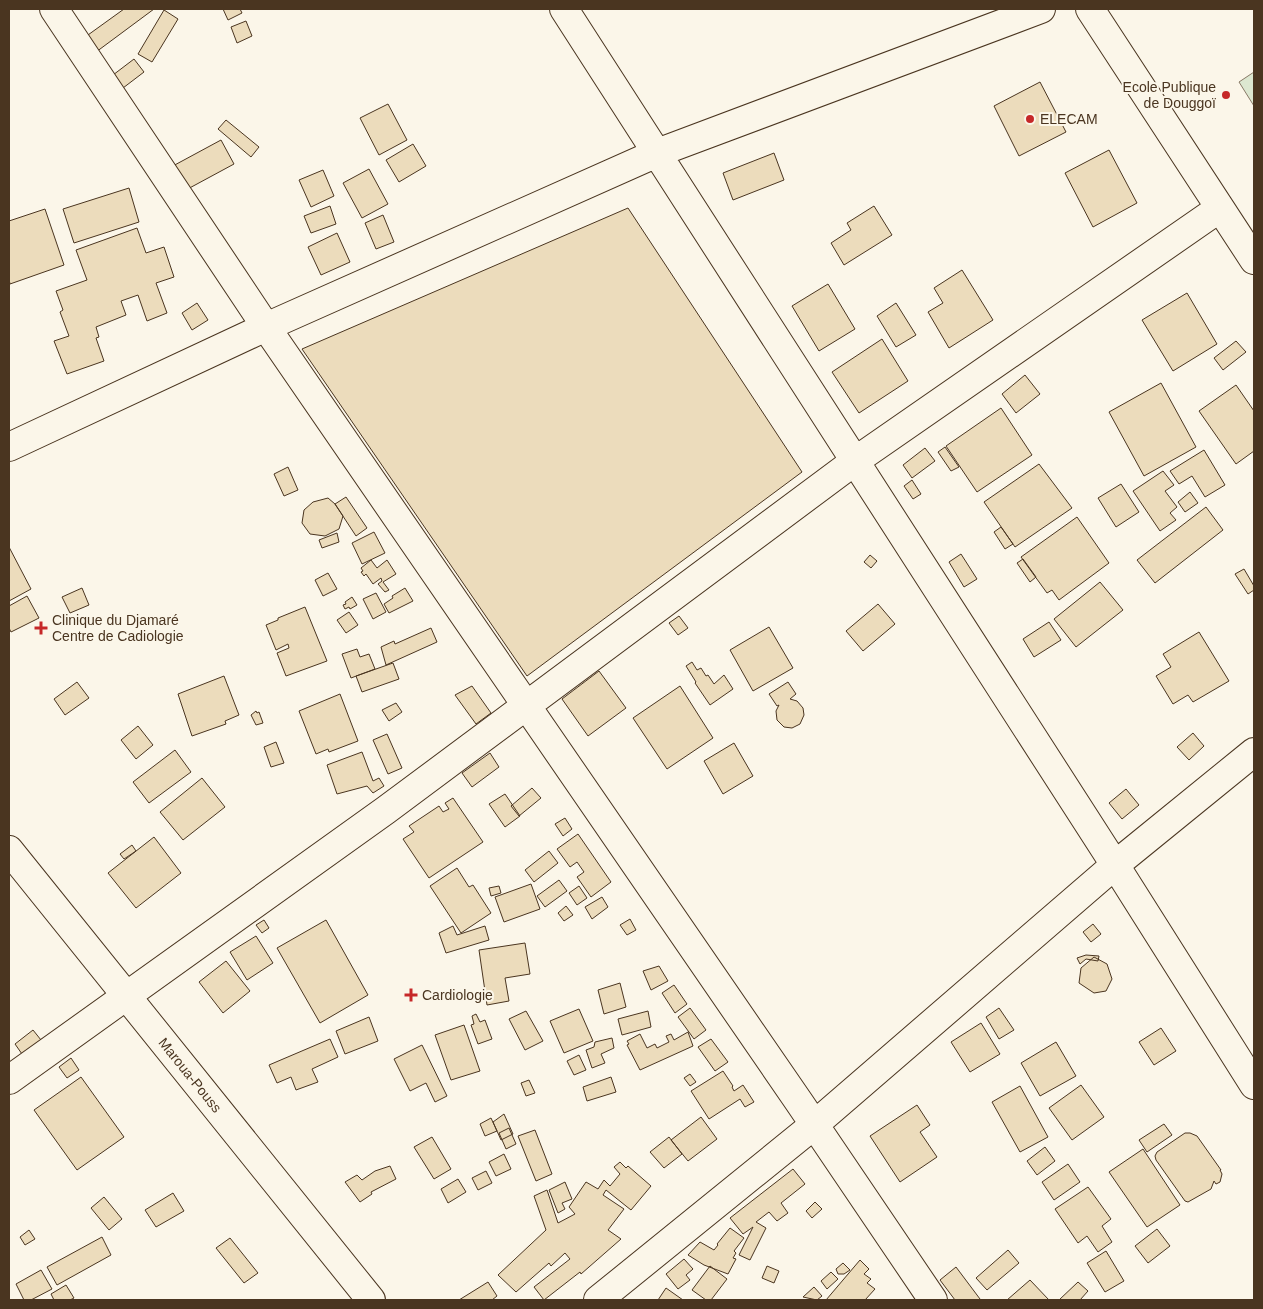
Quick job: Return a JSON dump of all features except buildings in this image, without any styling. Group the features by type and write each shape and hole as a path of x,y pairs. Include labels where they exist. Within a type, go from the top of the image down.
{"street":[{"path":"54,9 266,327 933,1300"},
{"path":"564,9 1115,865 1254,1085"},
{"path":"9,447 266,327 657,153 1041,9"},
{"path":"1090,9 1254,260"},
{"path":"9,1080 386,810 855,461 1220,208"},
{"path":"598,1300 814,1125 1115,865 1254,752"},
{"name":"Maroua-Pouss","path":"9,850 371,1300"}],"green space":[{"path":"1254,72 1254,106 1239,82"}],"place":[{"name":"Ecole Publique de Douggoï","path":"1226,95"},
{"name":"ELECAM","path":"1030,119"},
{"name":"Clinique du Djamaré Centre de Cadiologie","path":"41,628"},
{"name":"Cardiologie","path":"411,995"}]}
